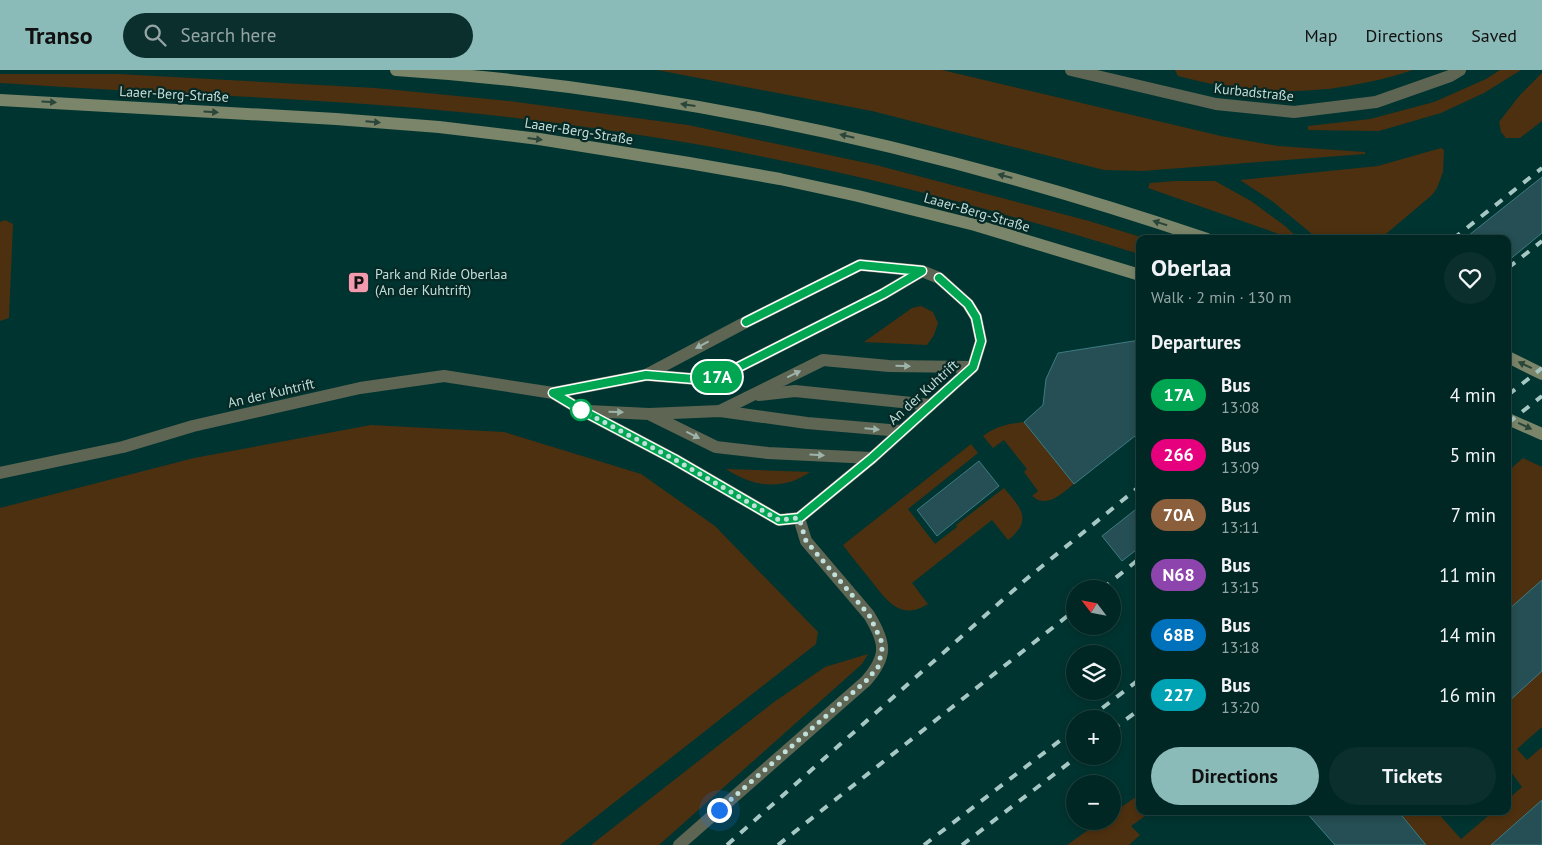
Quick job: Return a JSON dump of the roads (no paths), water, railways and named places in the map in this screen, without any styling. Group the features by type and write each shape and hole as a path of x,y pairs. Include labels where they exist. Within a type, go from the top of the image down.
{"main road":[{"path":"396,70 543,84 713,109 797,125 1002,175 1194,235"},
{"name":"Laaer-Berg-Straße","path":"0,100 336,119 439,127 558,142 698,164 858,196 975,225 1136,274"},
{"path":"1511,358 1542,374"},
{"path":"1511,419 1542,434"}],"street":[{"name":"Kurbadstraße","path":"1071,70 1216,104 1294,112 1376,102 1450,76 1460,70"},
{"name":"An der Kuhtrift","path":"0,472 123,447 193,426 360,388 444,376 553,393 646,375 860,265 922,271 939,278 968,304 976,317 981,341 973,367 872,458 799,518 779,520 674,459 553,393"},
{"path":"646,375 706,380 719,377 883,294 922,271"},
{"path":"720,411 823,360 889,366 973,367"},
{"path":"750,395 795,391 931,405"},
{"path":"583,411 649,414 720,411 807,423 901,432"},
{"path":"649,414 716,447 768,453 872,458"},
{"path":"679,845 866,681 878,667 882,650 876,626 869,615 806,541 799,518"}],"railway":[{"path":"1458,235 1542,168"},
{"path":"1511,266 1542,241"},
{"path":"1511,393 1542,368"},
{"path":"1511,421 1542,396"},
{"path":"727,845 1024,581 1136,489"},
{"path":"1113,580 1136,561"},
{"path":"778,845 1066,617"},
{"path":"1100,710 1136,682"},
{"path":"1121,723 1136,712"},
{"path":"924,845 1066,736"},
{"path":"962,845 1066,765"}],"place":[{"name":"Park and Ride Oberlaa (An der Kuhtrift)","path":"359,282"}]}
